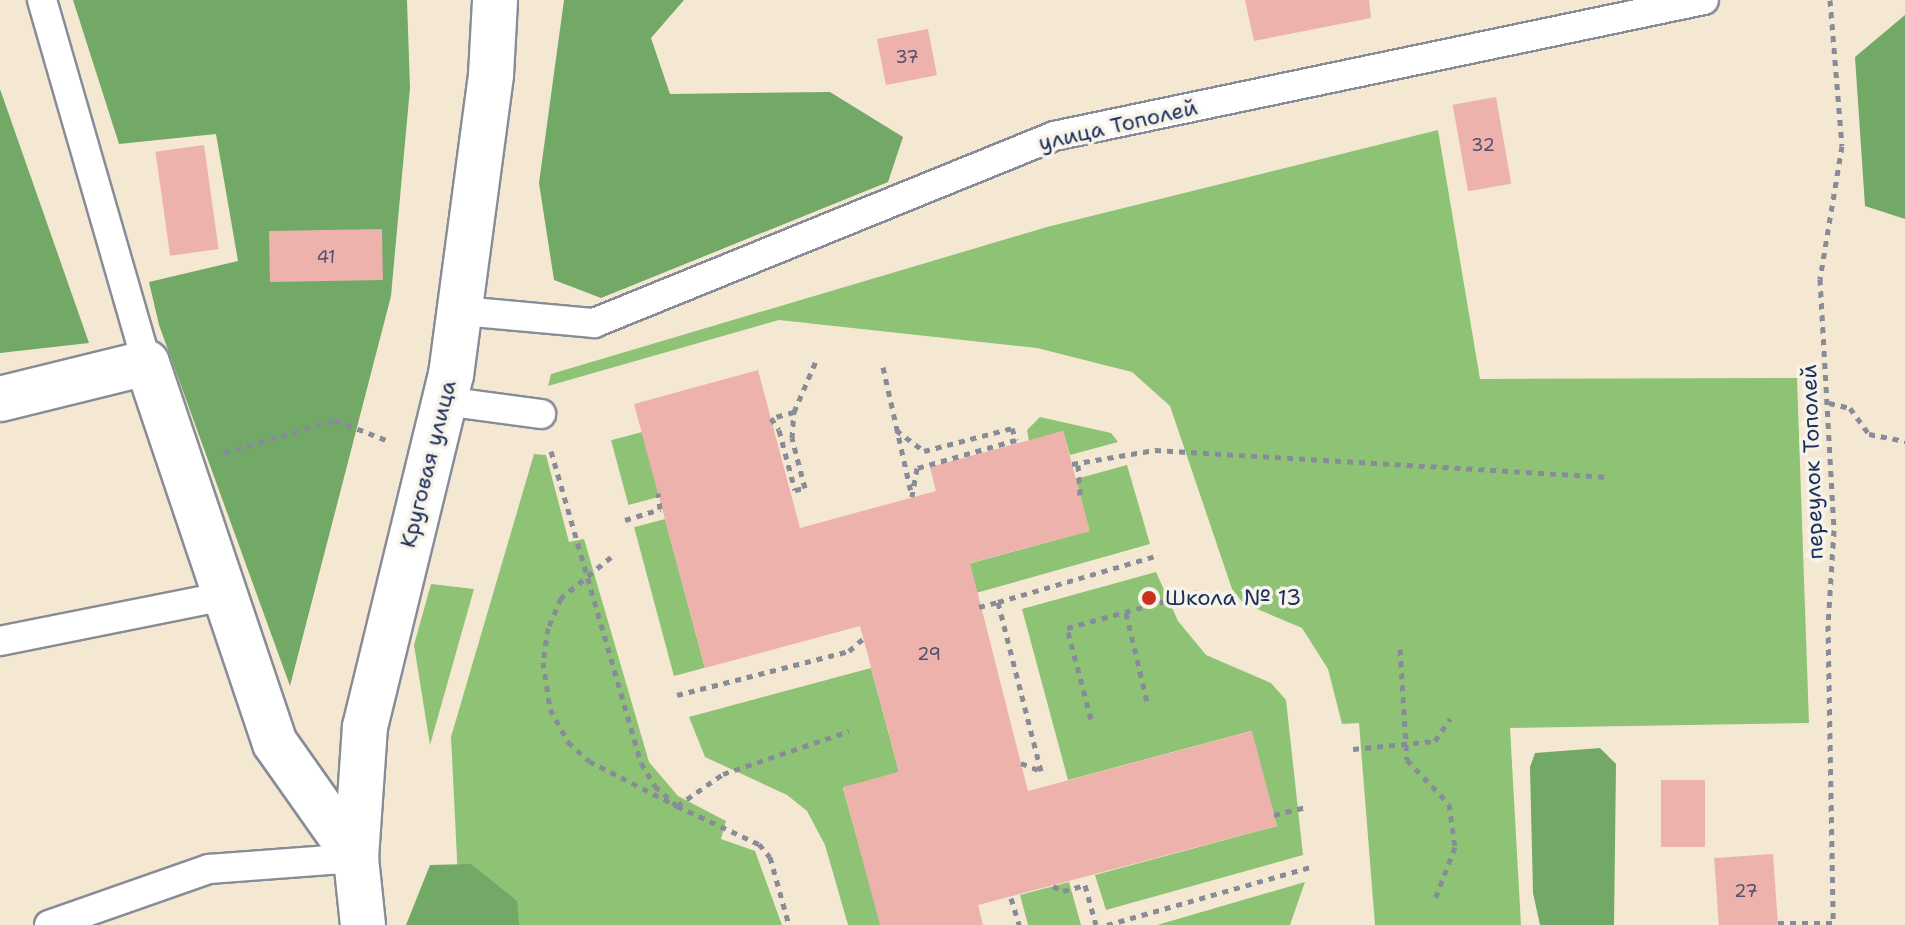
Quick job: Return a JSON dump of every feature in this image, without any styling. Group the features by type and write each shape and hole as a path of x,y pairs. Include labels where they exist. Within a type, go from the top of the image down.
{"street":[{"name":"Круговая улица","path":"363,925 356,858 365,727 444,401 462,311 491,75 495,0"},
{"path":"0,399 147,363 275,743 356,858"}],"lane":[{"path":"42,0 147,363"},
{"name":"улица Тополей","path":"462,311 594,323 1054,136 1704,0"},
{"path":"444,401 545,426"},
{"path":"0,641 225,596"},
{"path":"49,925 209,869 356,858"}],"path":[{"name":"переулок Тополей","path":"1830,0 1842,146 1820,279 1834,530 1828,625 1832,924"},
{"path":"794,412 771,418 779,430 795,490 805,488 792,438 794,412 816,361"},
{"path":"883,367 896,430 912,497 917,468 1016,440 1012,428 924,451 896,430"},
{"path":"1829,403 1850,408 1869,434 1905,441"},
{"path":"181,465 335,420 431,456"},
{"path":"545,426 641,763 677,806"},
{"path":"1080,496 1075,465 1155,450 1610,477"},
{"path":"625,520 660,509 658,493"},
{"path":"979,607 1159,555"},
{"path":"611,557 561,598 548,628 543,662 550,709 568,742 589,761 759,844 770,857 789,925"},
{"path":"1091,719 1067,628 1198,592"},
{"path":"998,602 1041,771 1021,763"},
{"path":"1126,613 1148,706"},
{"path":"677,695 849,651 863,639"},
{"path":"1400,649 1407,760 1449,804 1455,847 1435,899"},
{"path":"1353,749 1435,741 1450,719"},
{"path":"677,806 723,774 849,731"},
{"path":"1274,815 1305,807"},
{"path":"1107,925 1311,867"},
{"path":"1053,886 1063,891 1085,885 1096,925"},
{"path":"1011,898 1019,925"},
{"path":"1778,923 1832,924"}],"green space":[{"path":"73,0 407,0 410,88 391,296 290,686 159,325 149,282 238,261 216,134 119,144"},
{"path":"564,0 684,0 651,38 670,94 830,92 903,137 888,182 601,298 554,280 539,183"},
{"path":"1905,15 1905,219 1865,206 1855,57"},
{"path":"0,89 89,343 0,353"},
{"path":"1438,130 1480,379 1797,378 1809,723 1510,728 1521,925 1375,925 1359,723 1342,724 1328,669 1302,628 1243,603 1232,589 1170,406 1132,372 1037,348 779,320 548,386 551,374 1047,227"},
{"path":"1040,417 1111,433 1118,442 1070,455 1063,431 1029,441 1027,430"},
{"path":"642,432 659,497 628,505 611,440"},
{"path":"534,454 546,455 569,542 584,539 649,762 678,796 726,821 721,839 755,851 782,925 466,925 458,879 451,737"},
{"path":"1127,465 1150,544 976,593 968,564 1089,531 1076,479"},
{"path":"665,519 705,668 674,676 634,527"},
{"path":"1156,572 1178,621 1206,655 1271,683 1286,700 1303,855 1106,910 1095,875 1277,826 1251,731 1068,780 1022,609"},
{"path":"431,584 474,589 430,745 414,645"},
{"path":"871,668 899,772 843,788 881,925 848,925 825,845 807,811 787,795 705,757 689,717"},
{"path":"1600,748 1616,764 1614,925 1540,925 1533,893 1530,767 1535,753"},
{"path":"471,864 517,901 519,925 406,925 430,865"},
{"path":"1069,882 1081,925 1028,925 1020,895"},
{"path":"1305,882 1290,925 1157,925"}],"building":[{"path":"1245,0 1369,0 1371,18 1254,41"},
{"path":"928,29 937,75 886,85 877,39"},
{"path":"1496,97 1511,184 1468,191 1453,105"},
{"path":"204,145 219,249 170,256 155,152"},
{"path":"382,229 383,280 270,282 269,231"},
{"path":"758,370 800,528 936,491 930,467 1063,431 1090,531 970,563 1028,791 1252,731 1277,826 978,905 983,925 880,925 843,787 899,772 860,626 705,668 634,404"},
{"path":"1661,780 1705,780 1705,847 1661,847"},
{"path":"1773,854 1778,925 1719,925 1714,858"}],"place":[{"name":"Школа № 13","path":"1149,598"}]}
